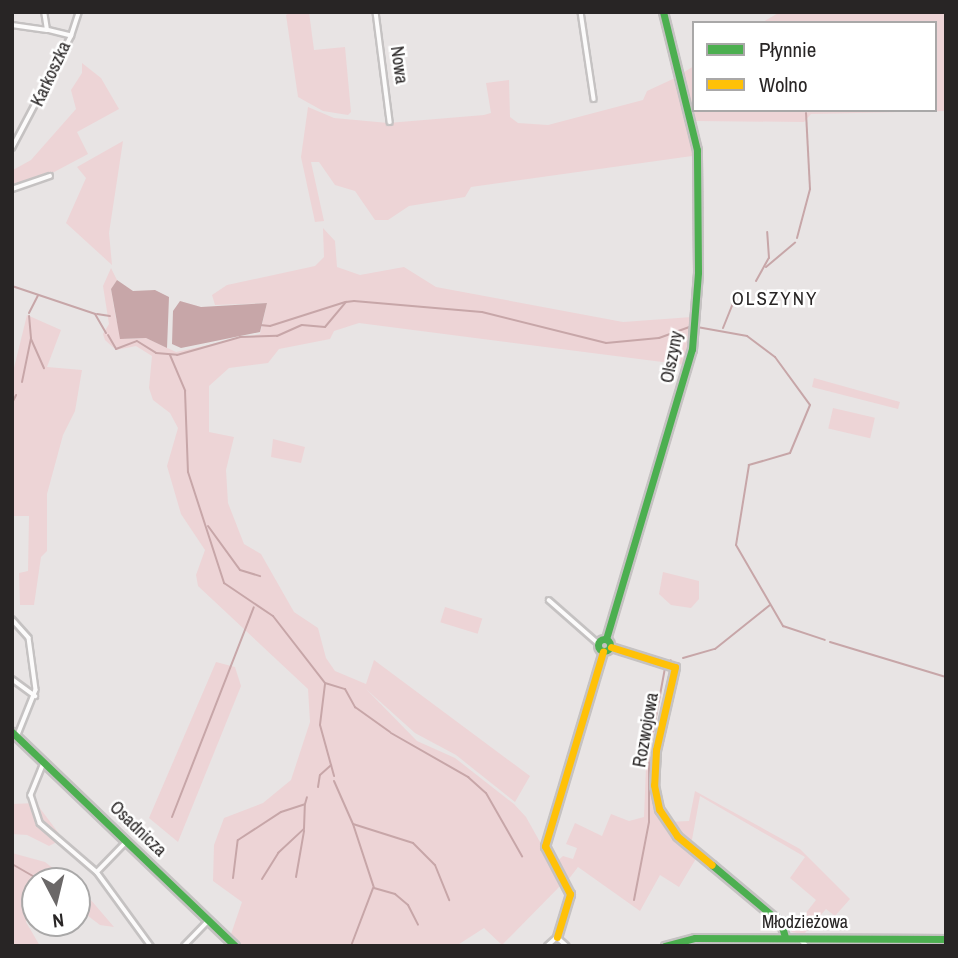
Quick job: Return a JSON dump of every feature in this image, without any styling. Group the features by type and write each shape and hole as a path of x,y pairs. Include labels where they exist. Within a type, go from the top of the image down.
{"street":[{"name":"Karkoszka","path":"12,148 71,36 47,30 44,12"},
{"path":"71,36 79,12"},
{"name":"Nowa","path":"376,12 390,122"},
{"path":"581,12 594,99"},
{"name":"Olszyny","path":"602,641 691,356 698,272 697,150 663,12"},
{"path":"12,25 47,30"},
{"path":"12,189 50,176"},
{"path":"549,600 611,647 603,651"},
{"path":"12,619 29,638 35,696 15,734"},
{"path":"547,946 557,937 570,894 545,846 603,651 602,641"},
{"name":"Rozwojowa","path":"611,647 675,667 656,750 654,785 659,809 677,836 781,923 785,937"},
{"path":"12,679 35,696"},
{"name":"Osadnicza","path":"15,734 235,946"},
{"path":"45,762 32,788 34,811 46,831 97,872 151,946"},
{"path":"97,872 127,840"},
{"path":"184,946 209,920"},
{"path":"557,937 567,946"},
{"path":"799,937 807,946"},
{"name":"Młodzieżowa","path":"665,946 687,938 946,939"}],"shaded area":[{"path":"291,12 309,12 314,50 345,47 351,112 348,115 323,111 298,97 286,15"},
{"path":"780,12 946,12 946,111 937,111 937,21 764,21"},
{"path":"82,63 101,78 119,109 77,132 88,154 41,179 12,187 13,170 31,160 76,109 71,90 82,73"},
{"path":"692,67 692,108 681,74"},
{"path":"675,78 694,149 692,156 471,187 465,197 409,206 388,220 375,220 355,191 335,185 319,162 311,162 324,221 315,222 301,157 308,107 334,118 388,123 484,115 491,113 486,83 509,80 510,117 518,123 548,125 643,100 647,91"},
{"path":"693,112 901,112 811,114 804,122 696,121"},
{"path":"123,141 109,233 112,265 66,223 86,178 77,167"},
{"path":"323,228 335,241 337,267 360,275 404,267 436,287 623,322 692,317 686,365 359,323 334,331 330,339 279,349 268,363 229,368 209,386 209,432 234,437 226,470 228,503 244,544 261,554 294,612 318,628 326,658 335,671 366,684 374,660 530,776 515,802 456,755 415,733 366,689 417,741 455,758 514,804 526,817 563,883 502,945 484,928 456,946 236,946 229,940 242,902 213,881 214,845 224,818 263,803 291,780 310,722 308,689 198,586 196,575 205,550 181,514 167,466 178,428 170,413 153,400 149,388 152,356 136,346 116,350 105,340 103,334 109,324 103,286 111,268 117,280 111,289 116,319 124,339 146,338 176,352 260,334 267,303 215,305 212,295 227,285 315,266 324,257"},
{"path":"117,280 133,291 155,290 169,297 167,348 146,338 120,339 111,289"},
{"path":"180,301 201,307 267,303 260,332 181,348 172,344 173,311"},
{"path":"27,315 61,330 47,367 82,370 75,411 63,435 47,494 47,551 41,557 34,605 20,605 19,573 28,571 29,516 12,516 12,376"},
{"path":"814,378 900,402 898,409 812,387"},
{"path":"833,408 875,418 870,438 828,428"},
{"path":"273,439 305,447 301,463 271,457"},
{"path":"663,572 699,581 699,599 691,608 671,605 659,594"},
{"path":"445,607 482,618 478,634 440,622"},
{"path":"216,662 235,667 241,686 178,842 149,818"},
{"path":"646,767 651,769 652,796 663,824 697,857 679,887 660,875 640,911 578,867 568,880 554,864 563,856 573,859 577,848 566,844 575,823 602,836 611,814 629,821 644,817"},
{"path":"695,791 800,849 850,899 835,916 826,909 804,934 791,932 816,900 790,878 805,857 700,796 691,845 668,822 689,821"},
{"path":"36,803 63,839 49,846 27,835 12,834 12,804"},
{"path":"12,853 45,862 51,867 21,867 21,937 35,937 40,946 12,946"},
{"path":"91,900 114,927 100,925 91,918"}],"waterway":[{"path":"797,238 810,189 806,113"},
{"path":"756,281 769,258 767,232"},
{"path":"766,267 795,243"},
{"path":"12,286 95,314 106,333"},
{"path":"723,328 738,291"},
{"path":"29,313 38,295"},
{"path":"108,335 116,349 137,341 156,353 177,355 240,337 277,336 302,325 325,327 346,302 354,301 482,312 606,343 659,338 690,327"},
{"path":"260,325 270,326 345,302"},
{"path":"97,314 110,316"},
{"path":"22,382 31,338 29,316"},
{"path":"689,353 690,327"},
{"path":"697,327 747,336 775,357 810,405 790,453 749,465 736,545 783,626 825,640"},
{"path":"31,339 44,368"},
{"path":"170,355 185,391 188,472 224,583 273,616 325,683 345,689 355,707 390,732"},
{"path":"12,403 16,395"},
{"path":"208,526 240,570 260,576"},
{"path":"683,658 715,649 770,605"},
{"path":"172,817 254,607"},
{"path":"830,642 946,677"},
{"path":"634,900 649,822 649,755 665,668"},
{"path":"325,684 320,725 334,776"},
{"path":"391,733 468,777 486,793 522,856"},
{"path":"318,787 320,775 331,765"},
{"path":"334,781 353,824 413,843 435,865 449,900"},
{"path":"233,878 238,840 281,812 305,804 307,797"},
{"path":"262,879 278,853 304,829 305,805"},
{"path":"353,824 374,888 395,894 408,905 418,925"},
{"path":"296,877 304,831"},
{"path":"12,864 21,869"},
{"path":"351,946 373,888"}],"traffic: fast":[{"path":"606,639 692,349 698,272 697,150 663,12"},
{"path":"604,639 610,645 604,651 598,645 604,639"},
{"path":"12,732 235,946"},
{"path":"712,865 781,923 785,937"},
{"path":"665,946 695,938 946,939"}],"traffic: slow":[{"path":"611,647 675,667 656,750 654,785 659,809 677,836 712,865"},
{"path":"557,937 570,894 545,846 603,651"}],"district":[{"name":"OLSZYNY","path":"775,299"}]}
